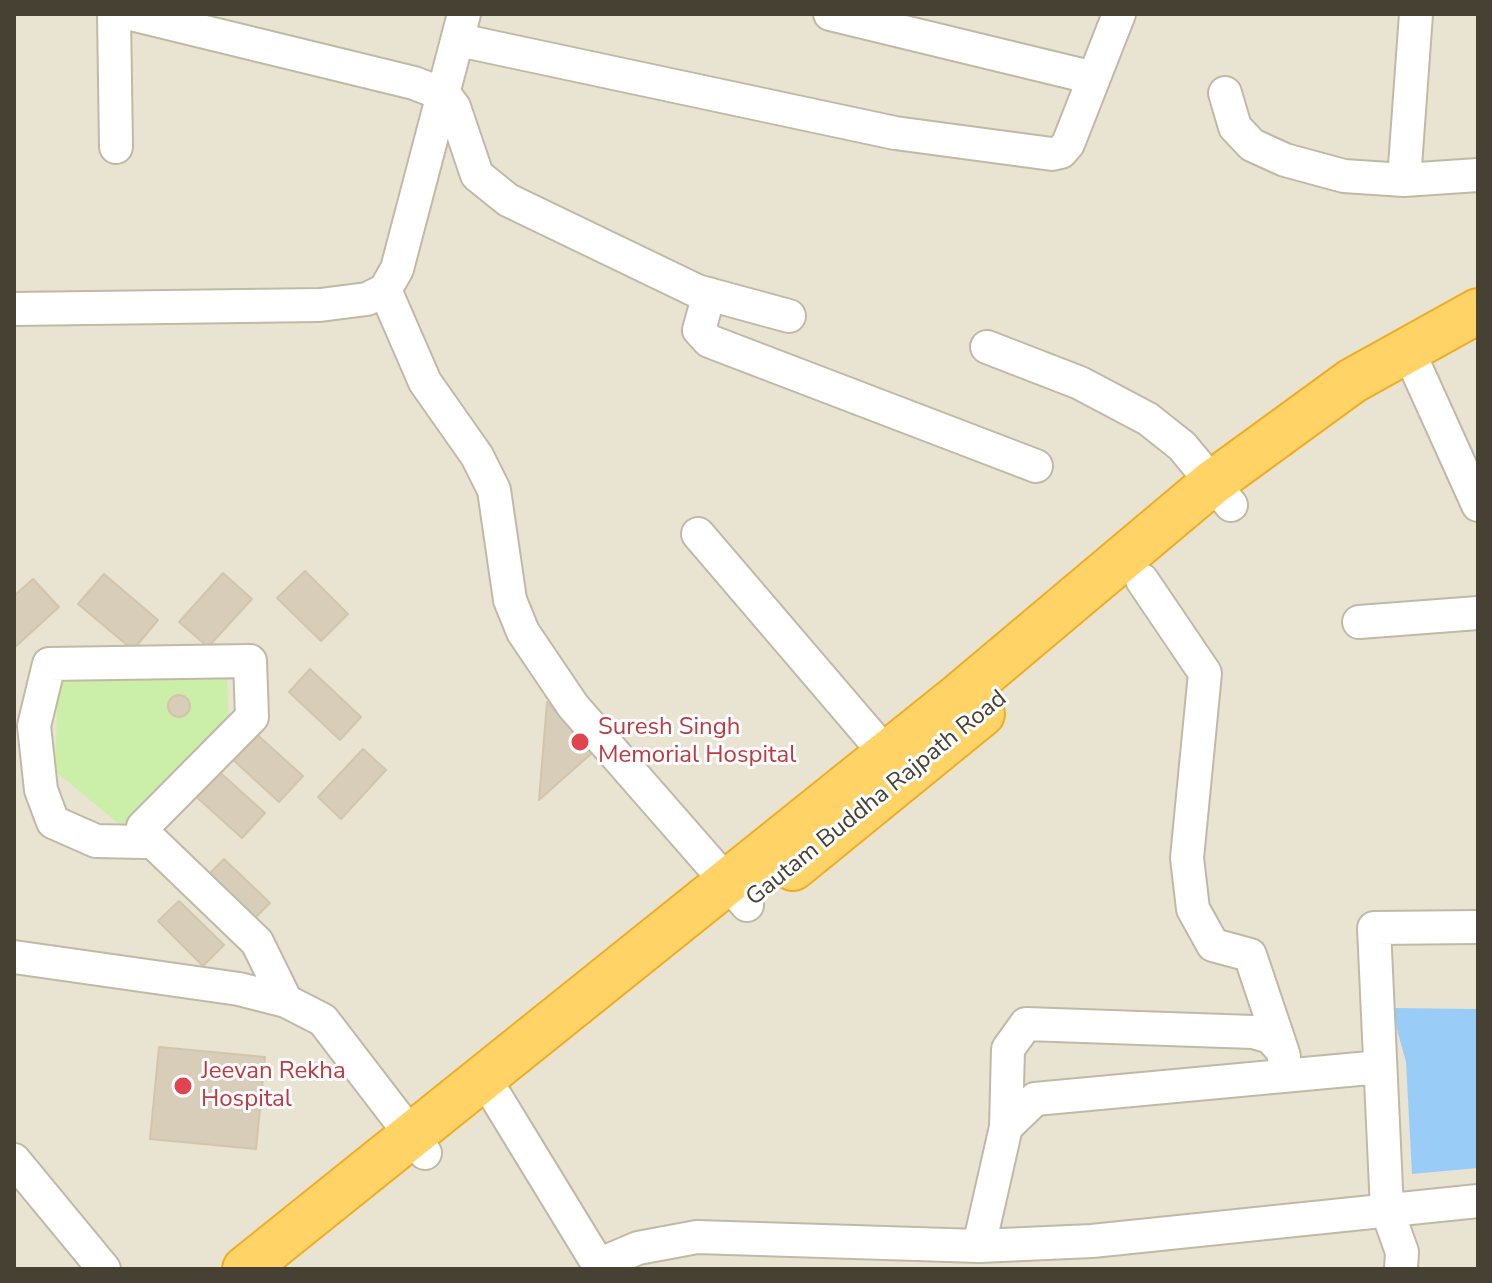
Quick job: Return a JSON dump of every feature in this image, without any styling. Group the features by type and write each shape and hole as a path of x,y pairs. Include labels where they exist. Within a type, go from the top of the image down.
{"highway":[{"path":"1413,360 1478,311"},
{"name":"Gautam Buddha Rajpath Road","path":"284,1269 418,1144 496,1097 896,765 1142,580 1222,494 1413,360 1478,341"},
{"path":"896,765 954,700 1222,494"},
{"path":"245,1269 418,1144 738,894"}],"street":[{"path":"114,14 116,147"},
{"path":"131,14 414,83 445,95 454,107 477,175 488,186 535,213 709,294 789,316"},
{"path":"830,14 1094,78"},
{"path":"14,309 320,305 367,299 385,290 397,269 462,27 895,133 1052,154 1061,152 1068,144 1119,14"},
{"path":"1404,180 1416,14"},
{"path":"1225,93 1235,127 1252,145 1285,160 1344,176 1404,180 1478,175"},
{"path":"385,290 425,382 477,456 494,490 510,600 523,632 573,706 738,894"},
{"path":"709,294 699,330 709,341 1036,466"},
{"path":"987,347 1080,383 1148,419 1182,446 1222,494"},
{"path":"1413,360 1478,505"},
{"path":"698,534 896,765"},
{"path":"1142,580 1205,673 1187,858 1193,909 1213,945 1250,955 1285,1063"},
{"path":"1359,622 1478,613"},
{"path":"142,842 143,827 252,717 250,661 49,664 34,726 41,790 53,822 96,841 142,842 153,842 257,942 286,1001"},
{"path":"1401,1269 1402,1252 1387,1210 1374,928 1478,927"},
{"path":"14,957 239,989 286,1001 323,1020 418,1144"},
{"path":"979,1246 1006,1127 1008,1049 1026,1024 1253,1032 1270,1037 1285,1063"},
{"path":"1006,1127 1035,1099 1285,1063 1380,1067"},
{"path":"496,1097 600,1267 638,1248 697,1237 979,1246 1092,1241 1478,1201"},
{"path":"14,1160 104,1269"}],"shaded area":[{"path":"14,14 1478,14 1478,1269 14,1269"}],"green space":[{"path":"227,676 229,726 125,829 55,771 58,680"}],"water":[{"path":"1391,1008 1478,1009 1478,1168 1412,1174 1406,1062"}],"building":[{"path":"305,571 348,614 321,641 277,598"},
{"path":"223,573 252,599 208,647 179,622"},
{"path":"104,574 158,620 133,650 78,604"},
{"path":"33,579 59,607 14,648 14,596"},
{"path":"310,669 361,717 340,740 289,692"},
{"path":"179,695 187,698 190,706 187,714 179,717 171,714 168,706 171,698"},
{"path":"547,702 592,753 539,800"},
{"path":"253,731 303,776 279,802 230,757"},
{"path":"363,749 386,770 341,819 318,797"},
{"path":"215,768 265,813 242,838 192,793"},
{"path":"224,859 270,903 249,924 203,880"},
{"path":"179,901 224,945 203,966 158,921"},
{"path":"159,1047 265,1057 256,1149 150,1139"}],"place":[{"name":"Suresh Singh Memorial Hospital","path":"580,742"},
{"name":"Jeevan Rekha Hospital","path":"183,1086"}]}
